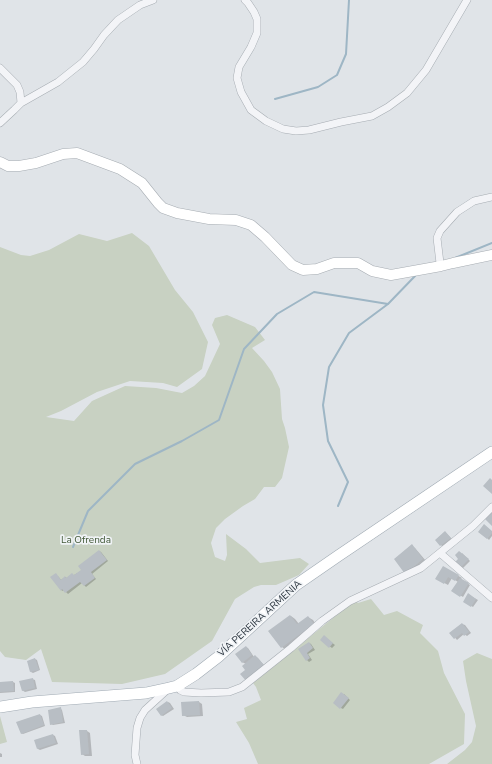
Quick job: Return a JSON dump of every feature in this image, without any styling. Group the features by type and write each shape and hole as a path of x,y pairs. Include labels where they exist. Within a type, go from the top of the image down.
{"main road":[{"name":"VÍA PEREIRA ARMENIA","path":"0,707 32,702 146,693 173,687 196,674 218,657 302,581 492,452"}],"street":[{"path":"0,123 21,103 58,82 83,62 118,20 140,5 153,0"},
{"path":"245,0 254,12 257,19 257,33 251,47 239,66 237,78 241,92 251,110 266,121 283,129 296,131 309,130 372,116 388,107 407,93 426,70 467,0"},
{"path":"0,68 17,84 20,92 21,103"},
{"path":"0,162 8,166 19,166 36,163 63,154 77,153 120,169 142,183 163,208 177,214 209,219 236,220 251,225 265,237 292,266 303,270 317,269 334,263 358,263 372,271 391,275 492,255"},
{"path":"442,266 440,263 437,238 440,231 457,212 474,201 492,197"},
{"path":"137,764 136,755 140,718 145,710 173,687 184,692 201,693 229,692 242,687 322,621 350,601 421,568 473,526 492,507"},
{"path":"440,553 492,598"}],"green space":[{"name":"La Ofrenda","path":"132,233 149,246 175,290 193,312 208,342 202,369 177,387 163,383 130,381 97,392 61,411 46,417 74,421 92,401 125,386 156,388 182,393 194,386 205,376 220,344 212,325 215,318 227,315 255,327 265,340 252,348 272,372 280,389 282,419 289,447 282,478 275,487 264,487 255,499 225,519 216,528 211,543 215,557 225,561 227,555 226,534 246,549 260,563 300,558 309,564 299,575 276,585 261,585 254,587 235,599 212,641 165,674 122,684 52,682 41,649 26,660 5,657 0,651 0,247 21,255 30,256 49,250 79,234 107,241"},
{"path":"371,599 384,615 397,611 423,625 420,633 438,651 444,673 465,714 464,744 429,764 258,764 249,743 236,722 247,719 244,708 261,700 253,683 355,600 358,603"},
{"path":"477,653 492,659 492,764 447,764 465,750 472,742 476,726 463,661"},
{"path":"0,716 7,742 0,744"}],"building":[{"path":"490,478 492,480 492,494 483,486"},
{"path":"492,512 492,526 485,519"},
{"path":"484,524 492,531 487,539 478,532"},
{"path":"445,531 451,538 440,546 435,540"},
{"path":"412,544 423,559 405,574 394,559"},
{"path":"99,550 107,560 91,572 95,578 84,586 80,582 65,593 62,589 61,591 50,577 56,573 61,580 65,576 66,578 72,573 74,575 81,570 78,566"},
{"path":"459,551 469,559 460,568 455,562 458,559 455,555"},
{"path":"443,566 459,575 455,581 448,577 444,584 435,579"},
{"path":"460,578 469,583 460,597 451,591"},
{"path":"468,593 476,599 471,607 463,602"},
{"path":"290,615 297,624 308,616 314,624 281,648 268,631"},
{"path":"462,623 469,632 464,636 462,633 454,639 449,633"},
{"path":"324,635 333,643 329,648 320,640"},
{"path":"309,642 313,648 307,653 310,658 306,661 298,649"},
{"path":"246,646 252,655 242,663 235,654"},
{"path":"255,655 265,666 247,682 240,674 245,670 242,666"},
{"path":"35,658 39,670 30,672 27,661"},
{"path":"33,678 35,688 22,691 19,681"},
{"path":"13,681 14,691 0,692 0,682"},
{"path":"341,692 349,698 340,709 333,703"},
{"path":"167,701 172,708 161,716 156,709"},
{"path":"199,701 200,715 182,716 181,702"},
{"path":"61,707 63,722 50,725 48,710"},
{"path":"40,714 44,725 21,734 16,722"},
{"path":"79,730 87,730 89,754 81,755"},
{"path":"53,734 56,743 37,749 34,740"}],"waterway":[{"path":"275,99 318,87 337,75 346,54 349,0"},
{"path":"455,258 492,243"},
{"path":"338,506 348,482 328,441 323,405 329,367 349,333 388,304 416,275"},
{"path":"73,547 88,511 135,464 182,441 219,420 244,349 277,314 314,292 388,304"}]}
